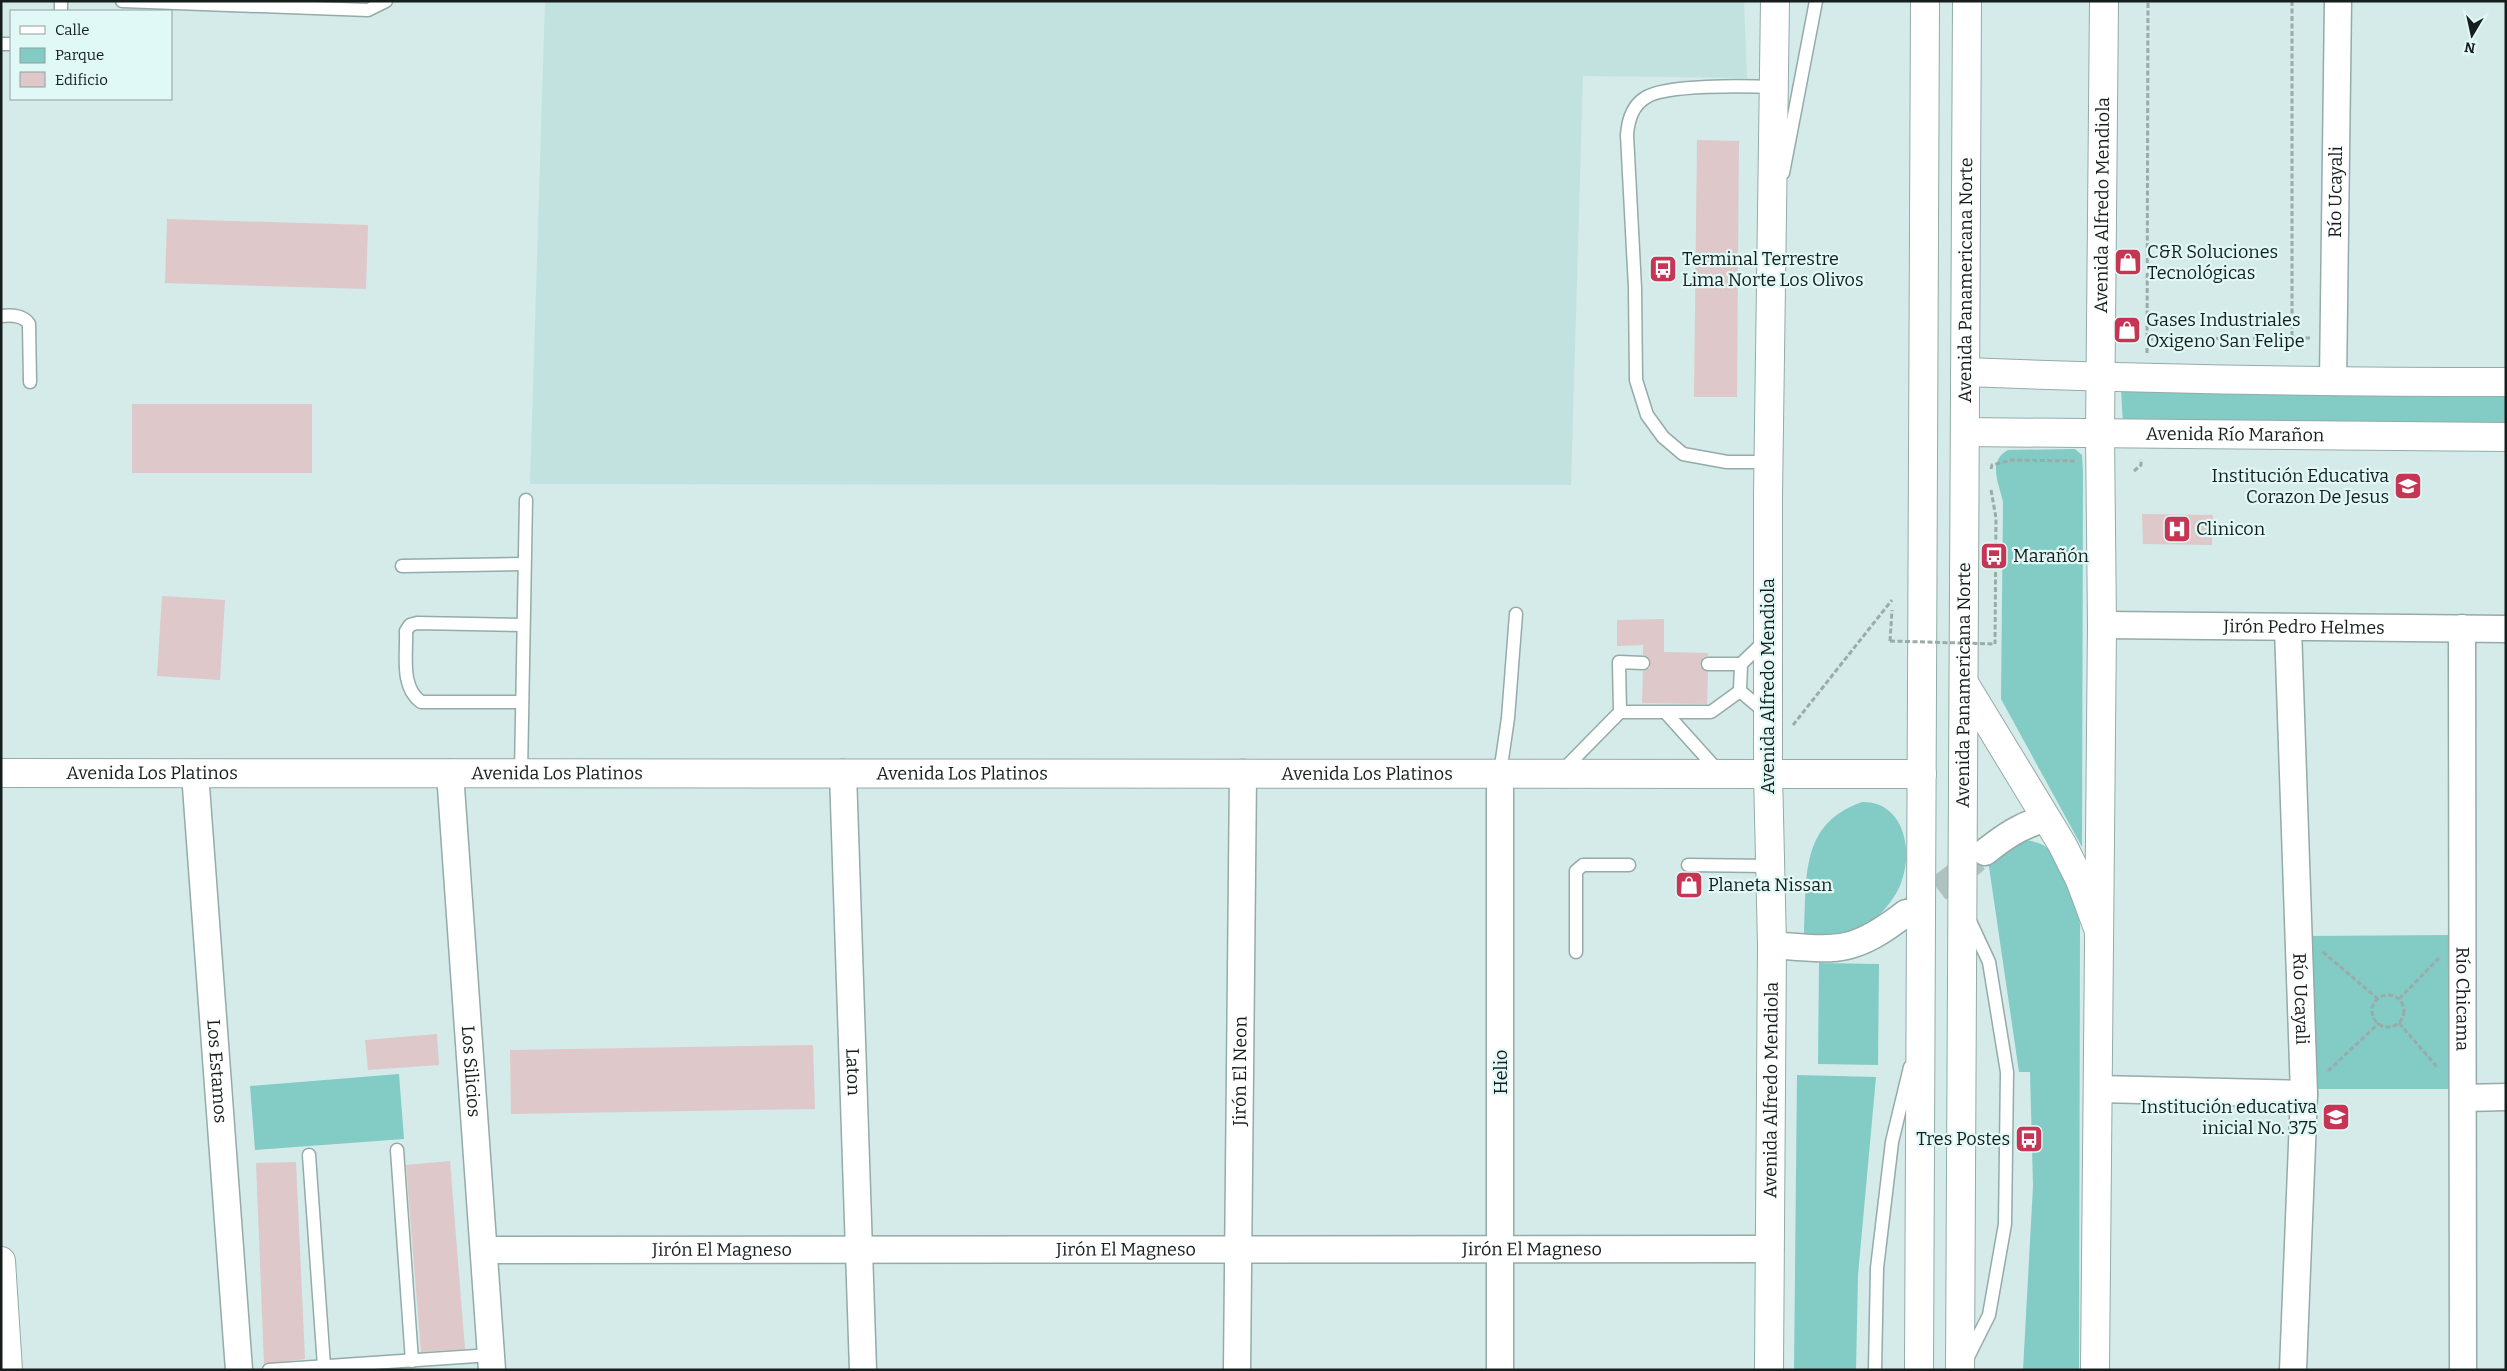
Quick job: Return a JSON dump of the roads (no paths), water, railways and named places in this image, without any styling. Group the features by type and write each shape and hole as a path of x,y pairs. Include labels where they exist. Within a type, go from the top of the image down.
{"main road":[{"name":"Avenida Alfredo Mendiola","path":"1770,1370 1772,945 1768,774 1780,721 1768,638 1768,462 1775,1"},
{"path":"1919,1370 1925,1"},
{"name":"Avenida Panamericana Norte","path":"1961,1370 1967,1"},
{"name":"Avenida Alfredo Mendiola","path":"2095,1370 2102,625 2100,377 2104,1"},
{"path":"1965,372 2333,382 2506,382"},
{"name":"Avenida Río Marañon","path":"1965,432 2506,437"},
{"path":"1964,683 2045,819 2062,844 2080,880 2099,930"},
{"name":"Avenida Los Platinos","path":"1,773 1922,774"},
{"path":"1,1261 8,1370"}],"street":[{"name":"Río Ucayali","path":"2333,382 2338,1"},
{"name":"Jirón Pedro Helmes","path":"2102,625 2506,629"},
{"name":"Río Ucayali","path":"2288,628 2304,1094 2293,1370"},
{"name":"Río Chicama","path":"2462,628 2463,1370"},
{"name":"Los Estamos","path":"195,773 238,1370"},
{"name":"Los Silicios","path":"450,773 491,1363"},
{"name":"Laton","path":"843,773 863,1370"},
{"name":"Jirón El Neon","path":"1237,1370 1243,773"},
{"name":"Helio","path":"1500,774 1500,1370"},
{"path":"1985,852 2011,832 2028,823 2045,819"},
{"path":"1772,945 1837,949 1851,946 1869,939 1906,914"},
{"path":"2098,1089 2304,1094"},
{"path":"2464,1098 2506,1097"},
{"name":"Jirón El Magneso","path":"484,1250 1770,1249"}],"lane":[{"path":"122,1 368,10 386,1"},
{"path":"1772,232 1816,1"},
{"path":"1768,462 1727,462 1683,454 1663,437 1647,415 1636,380 1635,288 1627,134 1629,119 1636,107 1645,98 1661,91 1747,86 1774,87"},
{"path":"1,316 18,316 26,319 30,324 30,382"},
{"path":"521,773 526,500"},
{"path":"402,566 524,564"},
{"path":"1500,774 1508,718 1516,614"},
{"path":"522,702 421,702 412,696 407,685 406,631 410,625 417,622 523,625"},
{"path":"1708,664 1741,664 1768,638"},
{"path":"1560,773 1620,712 1619,662 1643,663"},
{"path":"1740,691 1741,664"},
{"path":"1740,691 1780,721"},
{"path":"1620,712 1711,712 1740,691"},
{"path":"1666,713 1720,774"},
{"path":"1576,952 1576,871 1583,865 1629,865"},
{"path":"1688,865 1769,866"},
{"path":"1961,1370 1989,1315 2005,1224 2007,1072 1989,962 1963,904"},
{"path":"1875,1370 1877,1268 1892,1142 1921,1024"},
{"path":"398,1150 412,1361"},
{"path":"309,1154 324,1366"},
{"path":"269,1370 412,1361 491,1363"}],"tunnel":[{"path":"1907,913 1977,859"}],"place":[{"name":"C&R Soluciones Tecnológicas","path":"2128,262"},
{"name":"Terminal Terrestre Lima Norte Los Olivos","path":"1663,269"},
{"name":"Gases Industriales Oxigeno San Felipe","path":"2127,330"},
{"name":"Institución Educativa Corazon De Jesus","path":"2408,486"},
{"name":"Clinicon","path":"2177,529"},
{"name":"Marañón","path":"1994,556"},
{"name":"Planeta Nissan","path":"1689,885"},
{"name":"Institución educativa inicial No. 375","path":"2336,1117"},
{"name":"Tres Postes","path":"2029,1139"}]}
